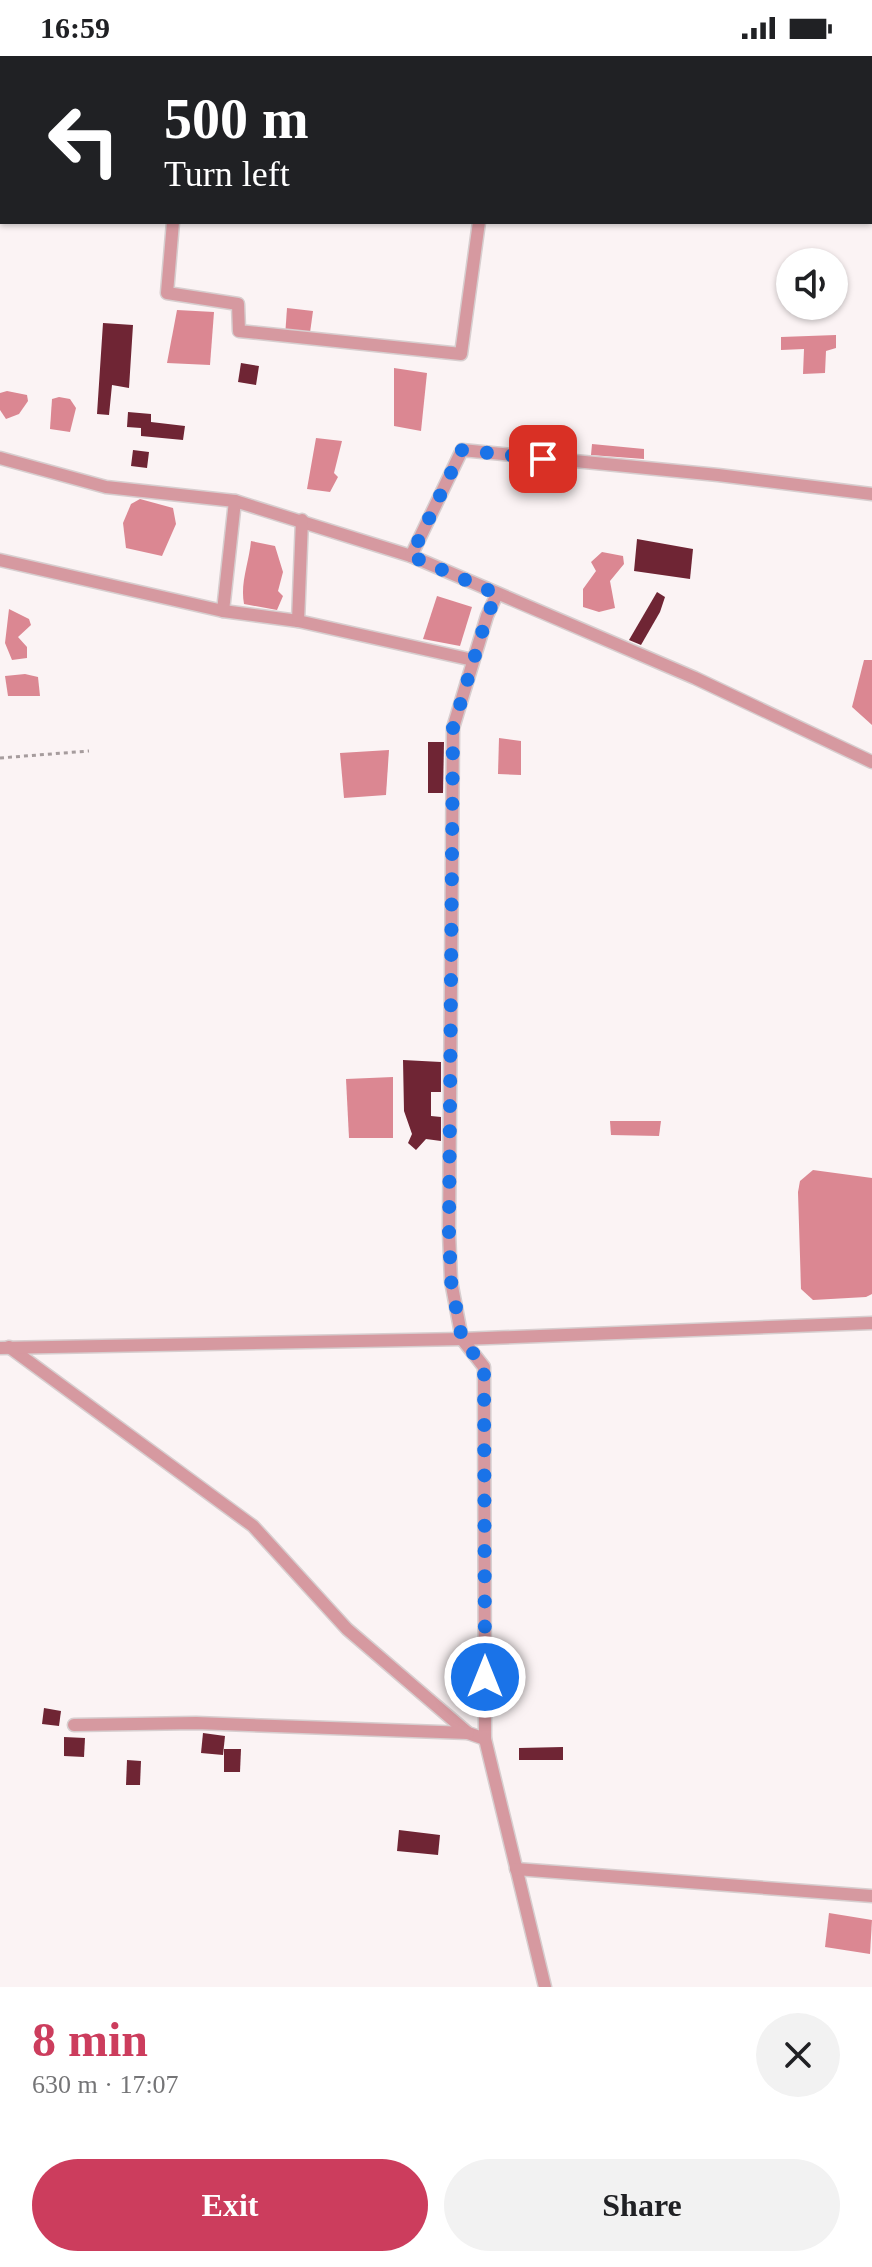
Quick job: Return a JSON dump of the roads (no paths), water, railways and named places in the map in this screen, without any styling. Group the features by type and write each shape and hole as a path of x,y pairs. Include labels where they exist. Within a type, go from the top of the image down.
{"street":[{"path":"173,224 167,293 238,304 239,331 461,354 479,224"},
{"path":"411,556 462,450 718,475 872,494"},
{"path":"0,458 106,487 235,501 411,556 695,678 872,762"},
{"path":"223,611 235,501"},
{"path":"298,621 302,520"},
{"path":"0,560 223,611 298,621 473,660"},
{"path":"497,594 487,616 453,728 449,1232 451,1281 462,1339 484,1367 485,1739 545,1987"},
{"path":"5,1348 462,1339 872,1323"},
{"path":"5,1348 253,1526 347,1629 468,1733"},
{"path":"74,1725 196,1723 468,1733 485,1739"},
{"path":"516,1869 872,1896"}]}
